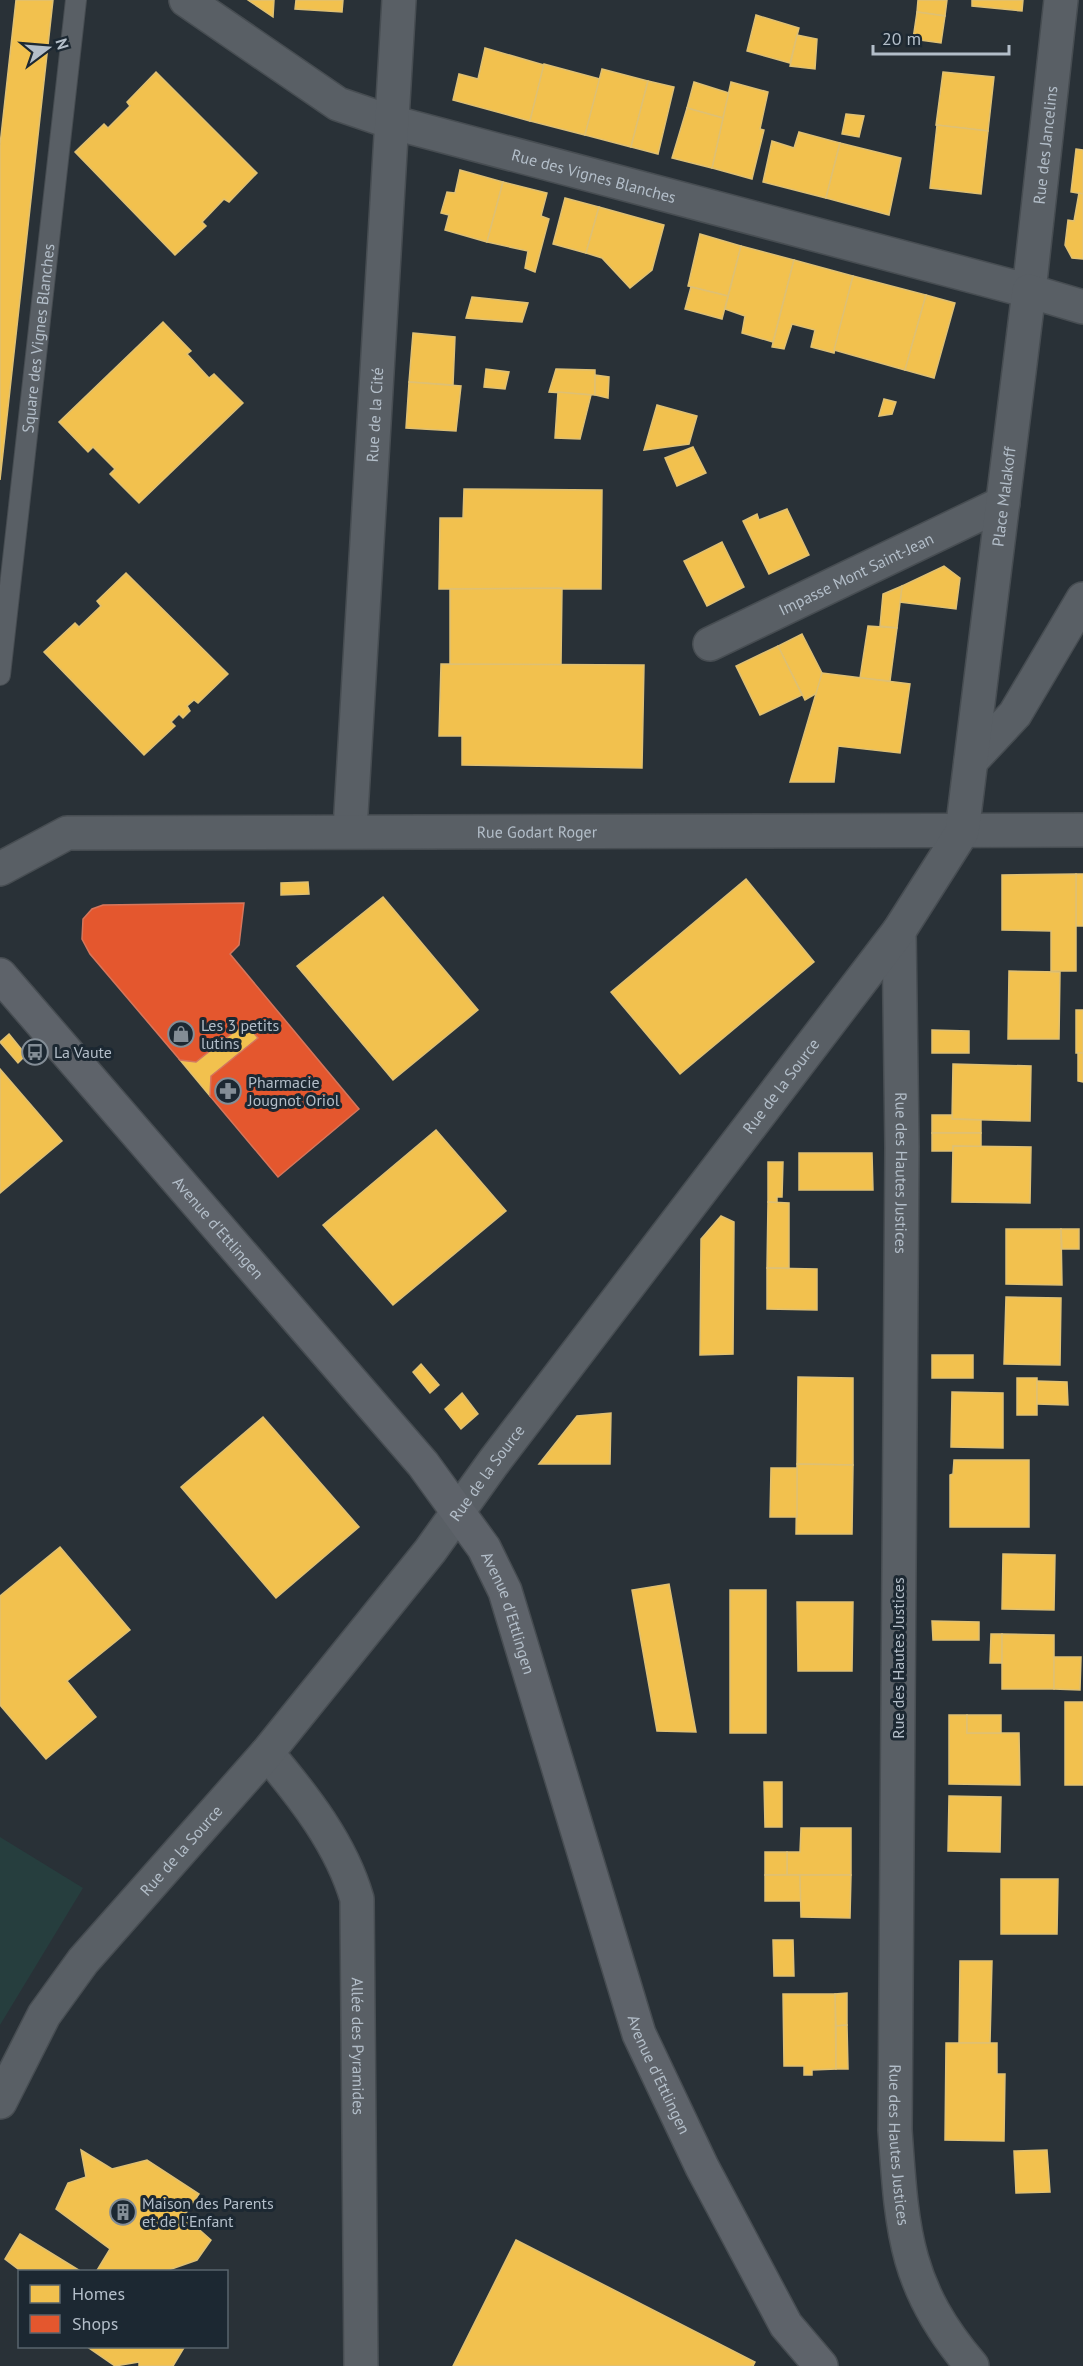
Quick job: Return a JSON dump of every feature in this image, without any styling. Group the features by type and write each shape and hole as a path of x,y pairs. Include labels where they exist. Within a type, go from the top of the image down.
{"street":[{"name":"Rue des Vignes Blanches","path":"186,0 338,104 391,122 1029,291"},
{"name":"Rue de la Cité","path":"350,830 399,0"},
{"name":"Rue des Jancelins","path":"1029,291 1061,0"},
{"path":"1029,291 1083,307"},
{"name":"Place Malakoff","path":"962,832 1029,291"},
{"name":"Impasse Mont Saint-Jean","path":"710,644 1003,503"},
{"path":"971,761 1015,714 1083,598"},
{"name":"Rue Godart Roger","path":"0,869 67,833 350,830 962,832 1083,830"},
{"name":"Rue de la Source","path":"0,2102 44,2015 83,1961 267,1753 459,1513 493,1463 899,931 962,832"},
{"name":"Rue des Hautes Justices","path":"899,931 902,1159 895,2130 899,2199 905,2239 915,2271 949,2338 972,2366"},
{"name":"Avenue d'Ettlingen","path":"0,975 423,1464 483,1548 505,1591 639,2034 702,2167 786,2325 821,2366"},
{"name":"Allée des Pyramides","path":"267,1753 289,1778 335,1844 349,1872 357,1899 361,2366"}],"lane":[{"name":"Square des Vignes Blanches","path":"0,675 76,0"}],"green space":[{"path":"0,1837 83,1888 0,2025"}],"building: Homes":[{"path":"16,0 53,0 0,480 0,145"},
{"path":"248,0 274,0 273,17"},
{"path":"296,0 343,0 342,12 295,9"},
{"path":"918,0 947,0 945,16 917,12"},
{"path":"972,0 1023,0 1022,11 972,6"},
{"path":"917,12 945,16 941,43 913,39"},
{"path":"756,15 799,28 790,63 747,51"},
{"path":"797,35 817,39 815,69 790,66"},
{"path":"485,48 544,65 530,121 453,100 459,74 478,79"},
{"path":"544,64 600,79 585,135 530,121"},
{"path":"602,69 648,81 631,147 585,135"},
{"path":"156,72 257,173 229,202 224,199 202,222 206,226 175,255 75,152 104,124 108,128 130,106 127,102"},
{"path":"943,72 994,77 988,131 936,125"},
{"path":"648,81 674,87 658,154 631,147"},
{"path":"694,82 729,93 723,118 687,108"},
{"path":"731,82 768,92 760,129 764,130 752,179 712,168"},
{"path":"687,108 723,118 712,168 672,158"},
{"path":"846,114 864,116 859,137 842,134"},
{"path":"937,125 988,131 981,194 930,188"},
{"path":"799,132 840,143 826,198 763,182 772,141 794,148"},
{"path":"840,143 901,158 889,215 826,198"},
{"path":"1076,149 1083,150 1083,194 1071,192"},
{"path":"460,170 503,182 487,242 445,230 449,215 441,213 447,192 455,193"},
{"path":"503,182 547,193 541,216 549,219 535,272 525,268 528,251 487,242"},
{"path":"1079,193 1083,194 1083,259 1072,258 1065,245 1068,220 1074,221"},
{"path":"565,198 599,207 586,253 553,244"},
{"path":"599,207 664,225 652,270 630,288 602,258 586,253"},
{"path":"700,234 741,246 728,296 688,286"},
{"path":"741,246 794,260 773,342 742,333 745,316 725,309"},
{"path":"794,260 853,276 834,353 811,347 815,330 792,324 784,349 772,347"},
{"path":"853,276 926,295 905,370 834,350"},
{"path":"691,287 728,296 722,319 685,309"},
{"path":"926,295 955,303 934,378 905,370"},
{"path":"472,297 528,303 522,322 466,318"},
{"path":"163,322 191,351 187,354 209,378 214,374 243,403 139,503 110,474 115,469 93,447 88,452 59,422"},
{"path":"413,333 455,337 453,385 409,382"},
{"path":"486,369 509,372 505,389 484,387"},
{"path":"556,369 595,370 595,395 549,392"},
{"path":"595,375 609,377 608,398 595,395"},
{"path":"409,382 461,386 456,431 406,428"},
{"path":"558,392 591,395 580,439 555,438"},
{"path":"884,399 896,402 892,414 879,416"},
{"path":"657,405 697,416 689,444 644,450"},
{"path":"693,447 706,473 677,486 665,458"},
{"path":"464,489 602,490 601,589 439,589 440,518 463,518"},
{"path":"787,509 809,555 769,574 743,521 757,514 759,520"},
{"path":"722,542 744,587 707,606 684,561"},
{"path":"944,566 960,578 956,609 900,602 902,586"},
{"path":"126,573 228,674 198,703 194,700 187,706 190,711 183,718 179,714 171,722 175,726 144,755 44,652 75,623 79,627 101,606 97,601"},
{"path":"902,586 897,628 880,626 883,594"},
{"path":"562,588 561,665 450,665 450,589"},
{"path":"868,626 897,628 890,681 860,678"},
{"path":"802,634 822,673 817,693 805,700 778,646"},
{"path":"778,646 802,695 760,715 736,666"},
{"path":"441,664 644,665 642,768 462,765 462,736 439,736"},
{"path":"822,673 910,684 900,753 838,746 834,782 790,782"},
{"path":"1076,874 1083,874 1083,926 1076,926"},
{"path":"1076,874 1076,971 1051,971 1051,931 1002,930 1002,875"},
{"path":"746,879 814,962 680,1074 611,992"},
{"path":"308,882 309,894 281,895 281,883"},
{"path":"383,897 478,1010 393,1080 297,966"},
{"path":"1009,971 1060,972 1059,1039 1008,1039"},
{"path":"1076,1010 1083,1010 1083,1053 1076,1053"},
{"path":"245,1023 258,1038 211,1076 210,1096 180,1060 196,1062"},
{"path":"932,1030 969,1031 969,1053 932,1053"},
{"path":"9,1034 26,1055 18,1063 0,1042"},
{"path":"1078,1053 1083,1053 1083,1082 1078,1081"},
{"path":"953,1064 1031,1066 1030,1121 952,1119"},
{"path":"0,1069 62,1141 0,1193"},
{"path":"932,1115 952,1115 952,1119 981,1120 981,1133 932,1133"},
{"path":"436,1130 506,1211 393,1305 323,1225"},
{"path":"932,1133 981,1133 981,1147 953,1146 953,1151 932,1151"},
{"path":"953,1146 1031,1147 1030,1203 952,1202"},
{"path":"799,1153 872,1153 873,1190 799,1190"},
{"path":"768,1162 783,1162 782,1197 777,1197 777,1203 768,1202"},
{"path":"768,1202 789,1203 789,1268 767,1268"},
{"path":"721,1216 734,1222 733,1354 700,1355 701,1239"},
{"path":"1006,1229 1061,1229 1062,1285 1006,1284"},
{"path":"1061,1229 1079,1229 1079,1249 1062,1249"},
{"path":"767,1268 817,1269 817,1310 767,1309"},
{"path":"1006,1297 1061,1298 1060,1365 1004,1364"},
{"path":"932,1355 973,1355 973,1378 932,1378"},
{"path":"421,1364 439,1385 430,1393 413,1372"},
{"path":"798,1377 853,1378 853,1465 797,1464"},
{"path":"1017,1378 1037,1378 1037,1415 1017,1415"},
{"path":"1037,1381 1067,1382 1068,1405 1037,1404"},
{"path":"952,1392 1003,1393 1003,1448 951,1447"},
{"path":"462,1393 478,1414 461,1429 445,1409"},
{"path":"611,1413 610,1464 539,1464 577,1416"},
{"path":"263,1417 359,1527 276,1598 181,1487"},
{"path":"954,1460 1029,1460 1029,1527 950,1527 950,1475 953,1474"},
{"path":"797,1464 853,1465 852,1534 796,1534"},
{"path":"771,1468 797,1468 797,1517 770,1517"},
{"path":"60,1547 130,1630 67,1681 96,1717 46,1759 0,1705 0,1596"},
{"path":"1003,1554 1055,1555 1054,1610 1002,1609"},
{"path":"669,1584 696,1732 657,1731 632,1590"},
{"path":"730,1590 766,1590 766,1733 730,1733"},
{"path":"797,1602 853,1602 852,1671 798,1671"},
{"path":"932,1621 979,1622 979,1640 933,1640"},
{"path":"991,1634 1002,1634 1002,1663 990,1663"},
{"path":"1002,1634 1054,1635 1054,1689 1002,1689"},
{"path":"1054,1657 1081,1657 1080,1690 1054,1689"},
{"path":"1065,1702 1083,1702 1083,1785 1065,1785"},
{"path":"949,1715 967,1715 967,1733 1019,1733 1020,1785 949,1784"},
{"path":"967,1715 1001,1715 1001,1733 967,1733"},
{"path":"764,1782 782,1782 782,1827 765,1827"},
{"path":"949,1796 1001,1797 1000,1852 948,1851"},
{"path":"801,1828 851,1828 851,1875 787,1875 787,1852 800,1852"},
{"path":"765,1852 787,1852 787,1875 765,1875"},
{"path":"765,1875 800,1875 801,1901 765,1901"},
{"path":"800,1875 851,1875 850,1918 801,1917"},
{"path":"1001,1879 1058,1879 1057,1934 1001,1934"},
{"path":"773,1940 793,1940 794,1976 774,1976"},
{"path":"960,1961 992,1961 990,2043 959,2043"},
{"path":"847,1993 847,2025 836,2026 835,1994"},
{"path":"783,1994 835,1994 836,2069 812,2070 812,2075 804,2075 804,2066 784,2066"},
{"path":"847,2025 848,2069 836,2069 836,2026"},
{"path":"946,2043 997,2043 997,2074 1005,2074 1004,2141 945,2140"},
{"name":"Maison des Parents et de l'Enfant","path":"81,2150 112,2169 147,2160 199,2194 184,2216 211,2240 197,2260 169,2270 97,2270 110,2249 56,2209 68,2183 86,2177"},
{"path":"1047,2150 1050,2192 1016,2193 1014,2151"},
{"path":"20,2234 79,2270 19,2270 5,2259"},
{"path":"516,2240 755,2362 753,2366 453,2366"},
{"path":"89,2348 184,2348 173,2366 139,2366 139,2362 115,2366"}],"building: Shops":[{"path":"244,903 239,945 230,954 359,1109 278,1177 210,1096 211,1076 258,1038 245,1023 196,1062 180,1060 90,954 82,939 83,919 92,909 103,905"}],"place":[{"name":"Les 3 petits lutins","path":"181,1034"},
{"name":"La Vaute","path":"35,1052"},
{"name":"Pharmacie Jougnot Oriol","path":"228,1091"},
{"name":"Maison des Parents et de l'Enfant","path":"123,2212"}]}
